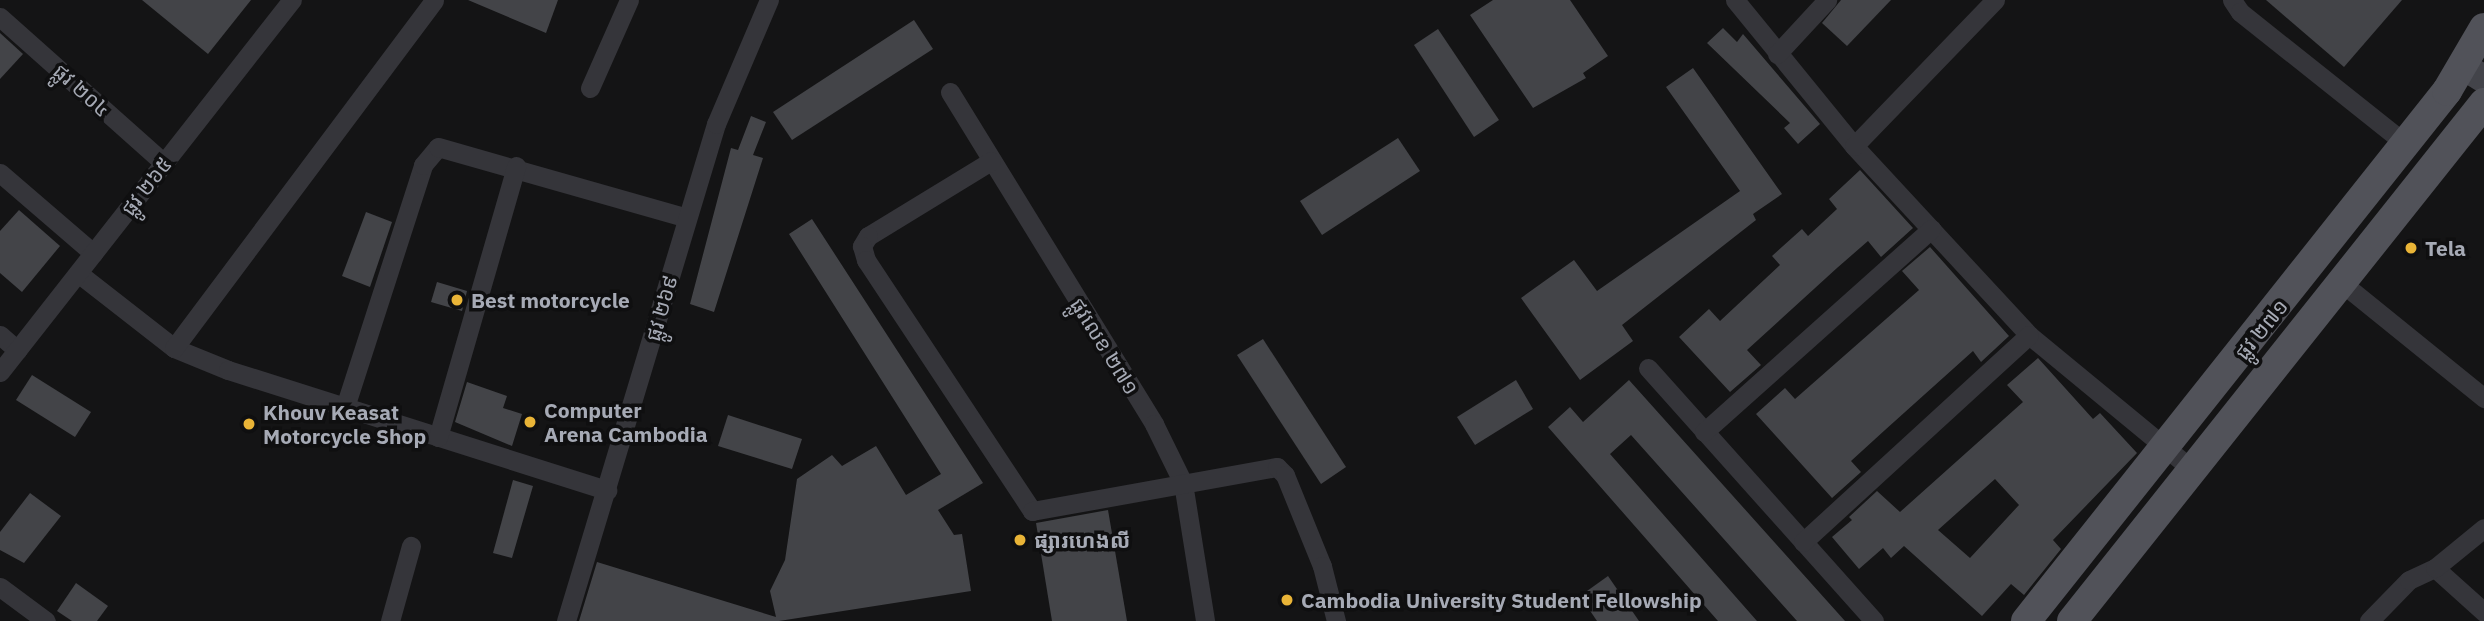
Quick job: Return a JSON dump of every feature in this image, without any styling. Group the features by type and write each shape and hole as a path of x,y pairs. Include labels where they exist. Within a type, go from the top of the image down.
{"main road":[{"name":"ផ្លូវ ២៧១","path":"2026,621 2406,144 2474,73 2482,35"},
{"name":"ផ្លូវ ២៧១","path":"2072,621 2484,103"}],"street":[{"name":"ផ្លូវ ២៦៥","path":"0,372 292,0"},
{"path":"174,348 434,0"},
{"path":"590,88 629,0"},
{"name":"ផ្លូវ ២៦៩","path":"566,621 716,124 769,0"},
{"path":"1735,0 1854,146 2029,335 2193,470"},
{"path":"1777,54 1827,0"},
{"path":"1854,146 1995,0"},
{"path":"2232,0 2240,12 2406,144"},
{"name":"ផ្លូវ ២០៤","path":"0,17 164,163"},
{"name":"ផ្លូវលេខ ២៧១","path":"950,92 1154,424 1183,483 1205,621"},
{"path":"345,407 423,165 432,151 454,148 687,218"},
{"path":"991,161 868,236 862,246 866,260 1032,511 1277,467 1285,475 1322,566 1336,621"},
{"path":"438,437 516,166"},
{"path":"0,173 93,253"},
{"path":"1704,432 1931,229"},
{"path":"78,273 174,348 345,407 607,490"},
{"path":"2342,283 2484,398"},
{"path":"0,335 17,350"},
{"path":"1803,542 2029,335"},
{"path":"1648,368 1874,621"},
{"path":"2369,621 2409,580 2435,568 2484,528"},
{"path":"390,621 411,546"},
{"path":"2435,568 2484,612"},
{"path":"0,587 46,621"}],"building":[{"path":"142,0 251,0 208,54"},
{"path":"468,0 558,0 546,33"},
{"path":"1493,0 1570,0 1608,56 1583,73 1586,78 1533,108 1470,15"},
{"path":"1841,0 1891,0 1847,46 1822,23"},
{"path":"2266,0 2402,0 2344,67"},
{"path":"914,20 933,49 792,140 773,112"},
{"path":"1723,28 1737,42 1743,34 1820,124 1798,144 1784,128 1790,123 1707,43"},
{"path":"1438,29 1499,120 1474,137 1414,45"},
{"path":"0,33 23,54 0,79"},
{"path":"1693,68 1782,194 1753,214 1756,220 1622,325 1633,341 1580,380 1521,298 1574,260 1597,291 1740,191 1666,87"},
{"path":"751,116 766,122 753,155 763,158 714,312 690,304 731,148 738,150"},
{"path":"1398,138 1420,171 1322,235 1300,201"},
{"path":"1860,170 1913,228 1881,257 1868,241 1837,268 1747,350 1761,365 1730,392 1679,337 1709,309 1720,321 1780,265 1772,256 1802,229 1808,236 1837,209 1829,199"},
{"path":"19,210 60,246 22,292 0,273 0,231"},
{"path":"366,212 392,222 370,287 342,276"},
{"path":"812,219 983,483 938,510 954,535 962,534 971,591 779,621 579,621 597,562 776,617 770,591 785,560 797,479 832,455 842,466 876,446 906,495 941,474 789,234"},
{"path":"1930,247 2009,336 1981,362 1973,351 1851,461 1861,472 1832,498 1756,414 1785,388 1795,399 1919,290 1902,271"},
{"path":"437,282 467,291 462,311 431,302"},
{"path":"1263,339 1346,467 1321,484 1237,355"},
{"path":"2038,358 2093,419 2100,413 2137,453 2053,540 2061,549 2024,595 2011,584 1982,616 1904,546 1891,558 1883,548 1859,569 1832,537 1852,520 1849,517 1877,491 1900,512 2023,402 2007,385","holes":["1995,479 2019,505 1970,558 1938,530"]},
{"path":"32,375 91,412 75,437 16,400"},
{"path":"1516,380 1533,409 1475,445 1457,417"},
{"path":"1629,380 1845,621 1797,621 1631,435 1610,454 1757,621 1718,621 1548,427 1570,407 1583,422"},
{"path":"467,382 507,396 503,408 522,414 512,446 455,422"},
{"path":"728,415 802,439 792,469 718,446"},
{"path":"513,480 533,486 512,558 493,553"},
{"path":"30,493 61,516 24,563 0,550 0,532"},
{"path":"1108,510 1127,621 1052,621 1036,523"},
{"path":"1608,576 1639,621 1597,621 1580,596"},
{"path":"76,583 108,606 97,621 72,621 57,611"}],"place":[{"name":"Tela","path":"2411,248"},
{"name":"Best motorcycle","path":"457,300"},
{"name":"Computer Arena Cambodia","path":"530,422"},
{"name":"Khouv Keasat Motorcycle Shop","path":"249,424"},
{"name":"ផ្សារហេងលី","path":"1020,540"},
{"name":"Cambodia University Student Fellowship","path":"1287,600"}]}
